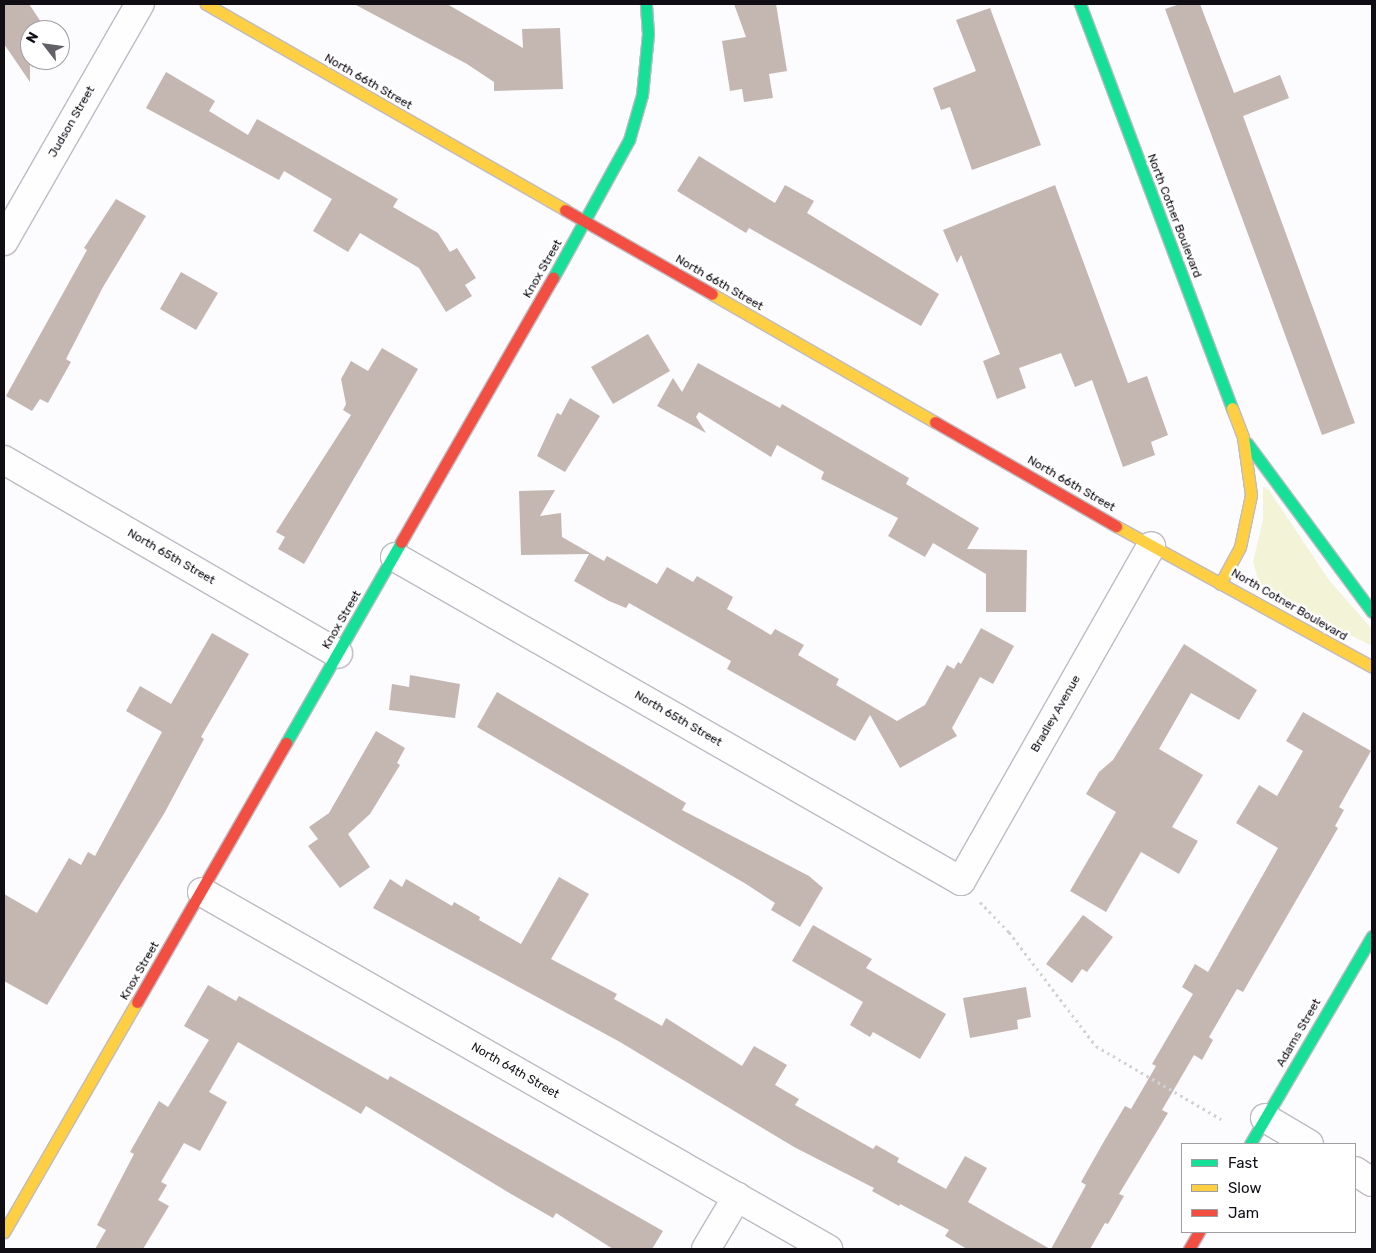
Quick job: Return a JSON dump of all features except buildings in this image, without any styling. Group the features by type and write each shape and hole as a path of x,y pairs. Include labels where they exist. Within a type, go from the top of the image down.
{"street":[{"name":"Judson Street","path":"4,241 140,4"},
{"name":"North 66th Street","path":"206,4 585,223 1220,584"},
{"name":"Knox Street","path":"4,1232 395,557 618,162 636,118 646,71 646,4"},
{"name":"North Cotner Boulevard","path":"1080,4 1243,437 1251,495 1249,517 1240,547 1220,584 1372,668"},
{"name":"North Cotner Boulevard","path":"1243,437 1372,612"},
{"name":"North 65th Street","path":"4,460 338,654"},
{"name":"Bradley Avenue","path":"961,882 1151,546"},
{"name":"North 65th Street","path":"395,557 961,882"},
{"name":"North 64th Street","path":"202,892 828,1249"},
{"name":"Adams Street","path":"1251,1143 1372,936"},
{"path":"1265,1118 1307,1143"},
{"path":"1356,1172 1372,1182"},
{"path":"706,1249 736,1197"},
{"path":"1188,1249 1198,1233"}],"path":[{"path":"961,882 1009,932 1096,1046 1221,1119"}],"green space":[{"path":"1263,487 1269,490 1329,580 1372,629 1372,646 1265,592 1260,586 1253,562 1263,520"}],"traffic: fast":[{"path":"553,278 629,140 642,95 648,34 646,4"},
{"path":"1080,4 1232,408"},
{"path":"1247,443 1372,612"},
{"path":"286,743 401,542"},
{"path":"1251,1143 1372,936"}],"traffic: slow":[{"path":"206,4 565,210"},
{"path":"712,294 935,422"},
{"path":"1220,584 1240,547 1251,495 1243,437 1232,408"},
{"path":"1116,526 1372,667"},
{"path":"4,1232 137,1002"}],"traffic: jam":[{"path":"565,210 712,294"},
{"path":"401,542 553,278"},
{"path":"935,422 1116,526"},
{"path":"137,1002 286,743"},
{"path":"1189,1249 1198,1233"}]}
